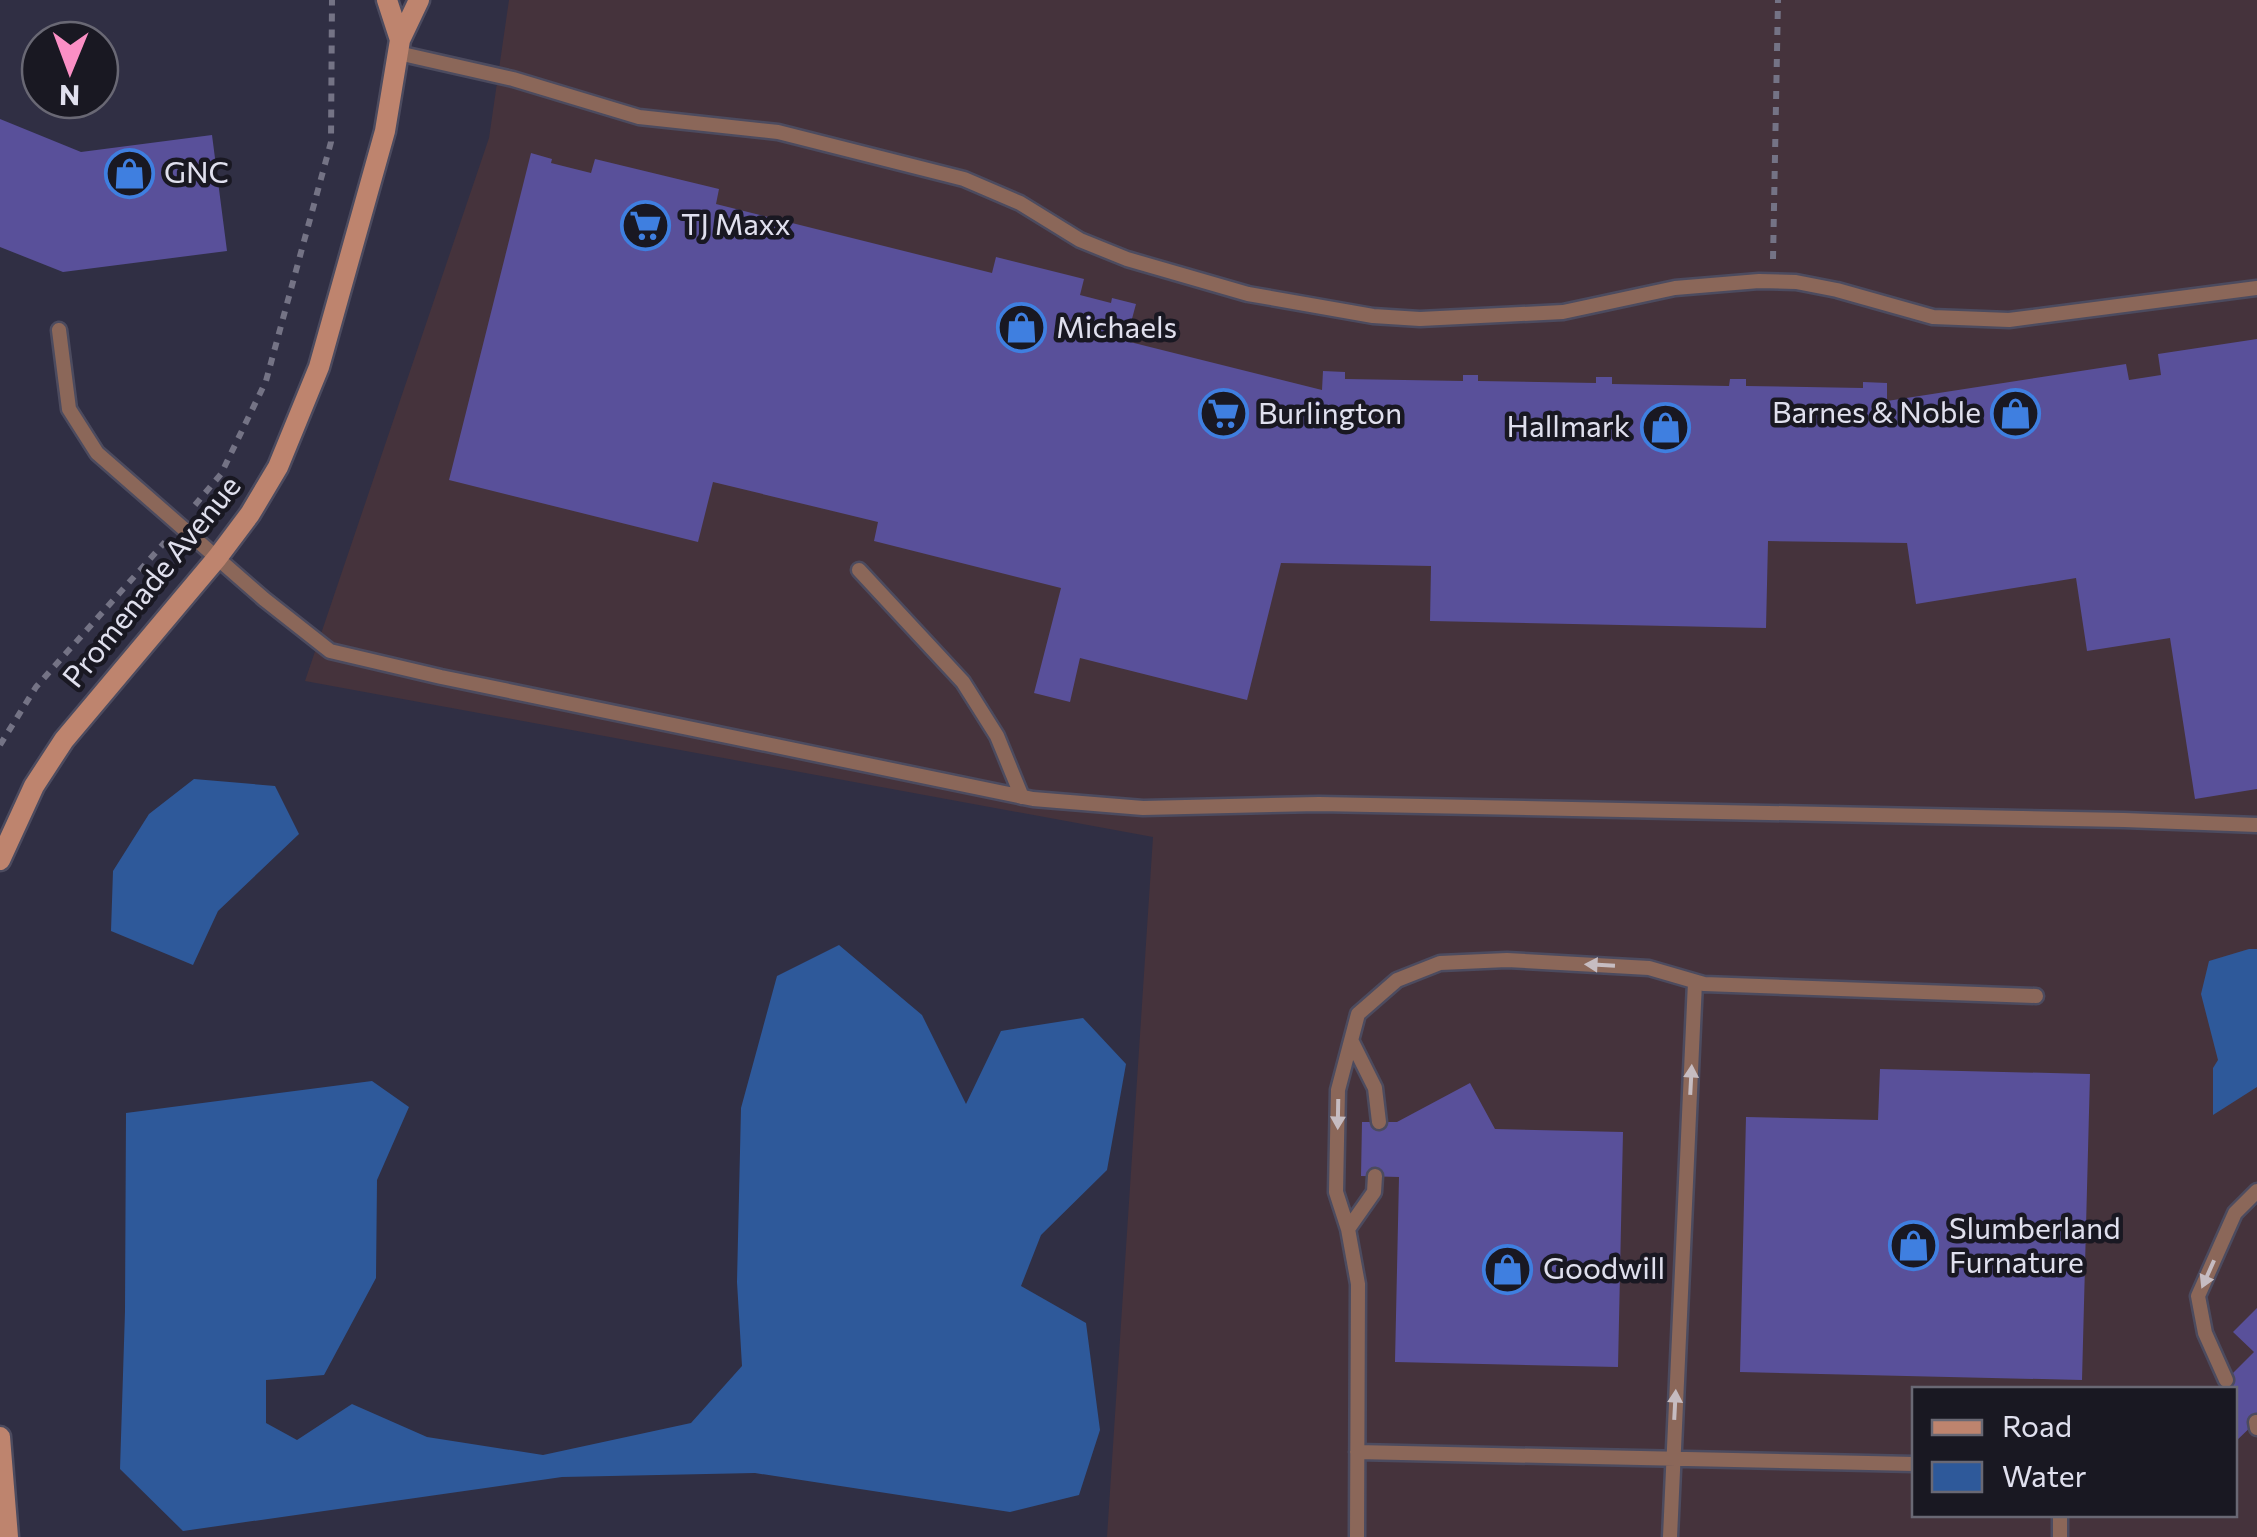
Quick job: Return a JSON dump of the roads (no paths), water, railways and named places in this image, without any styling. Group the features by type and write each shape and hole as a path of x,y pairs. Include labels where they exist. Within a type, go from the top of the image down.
{"street":[{"name":"Promenade Avenue","path":"386,0 399,46"},
{"name":"Promenade Avenue","path":"0,860 34,786 64,740 217,558 250,514 278,466 307,400 386,131 399,46 418,0"},
{"path":"0,1436 8,1537"}],"lane":[{"path":"399,46 638,117 778,132 964,179 1008,197 1080,240 1127,259 1248,294 1318,308 1420,319 1488,317 1563,312 1675,288 1772,282 1838,290 1932,317 1974,320 2062,316 2257,288"},
{"path":"59,330 70,409 97,454 330,651 441,677 1022,797 1143,808 1318,804 2257,825"},
{"path":"858,570 963,682 997,736 1022,797"},
{"path":"1357,1537 1358,1284 1348,1229 1336,1192 1338,1090 1358,1014 1398,980 1440,963 1508,960 1649,968 1695,982 2036,996"},
{"path":"1670,1537 1695,982"},
{"path":"1352,1042 1375,1088 1379,1122"},
{"path":"1348,1229 1374,1192 1376,1176"},
{"path":"2226,1380 2205,1333 2198,1296 2235,1213 2257,1191"},
{"path":"1358,1452 1912,1464"}],"water":[{"path":"194,779 275,786 299,834 218,911 193,965 111,931 113,871 149,814"},
{"path":"839,945 922,1015 966,1104 1001,1031 1083,1018 1126,1064 1107,1170 1041,1235 1021,1286 1086,1323 1100,1430 1079,1495 1010,1512 755,1473 562,1477 183,1531 120,1469 126,1113 372,1081 409,1107 377,1180 376,1278 324,1375 266,1380 266,1423 297,1440 352,1404 427,1437 543,1455 691,1423 742,1366 737,1282 741,1108 777,976"},
{"path":"2257,949 2257,1087 2213,1115 2213,1068 2218,1060 2201,994 2209,961"}],"place":[{"name":"GNC","path":"129,173"},
{"name":"TJ Maxx","path":"646,225"},
{"name":"Michaels","path":"1021,328"},
{"name":"Barnes & Noble","path":"2016,413"},
{"name":"Burlington","path":"1223,414"},
{"name":"Hallmark","path":"1665,427"},
{"name":"Slumberland Furnature","path":"1914,1246"},
{"name":"Goodwill","path":"1508,1269"}]}
